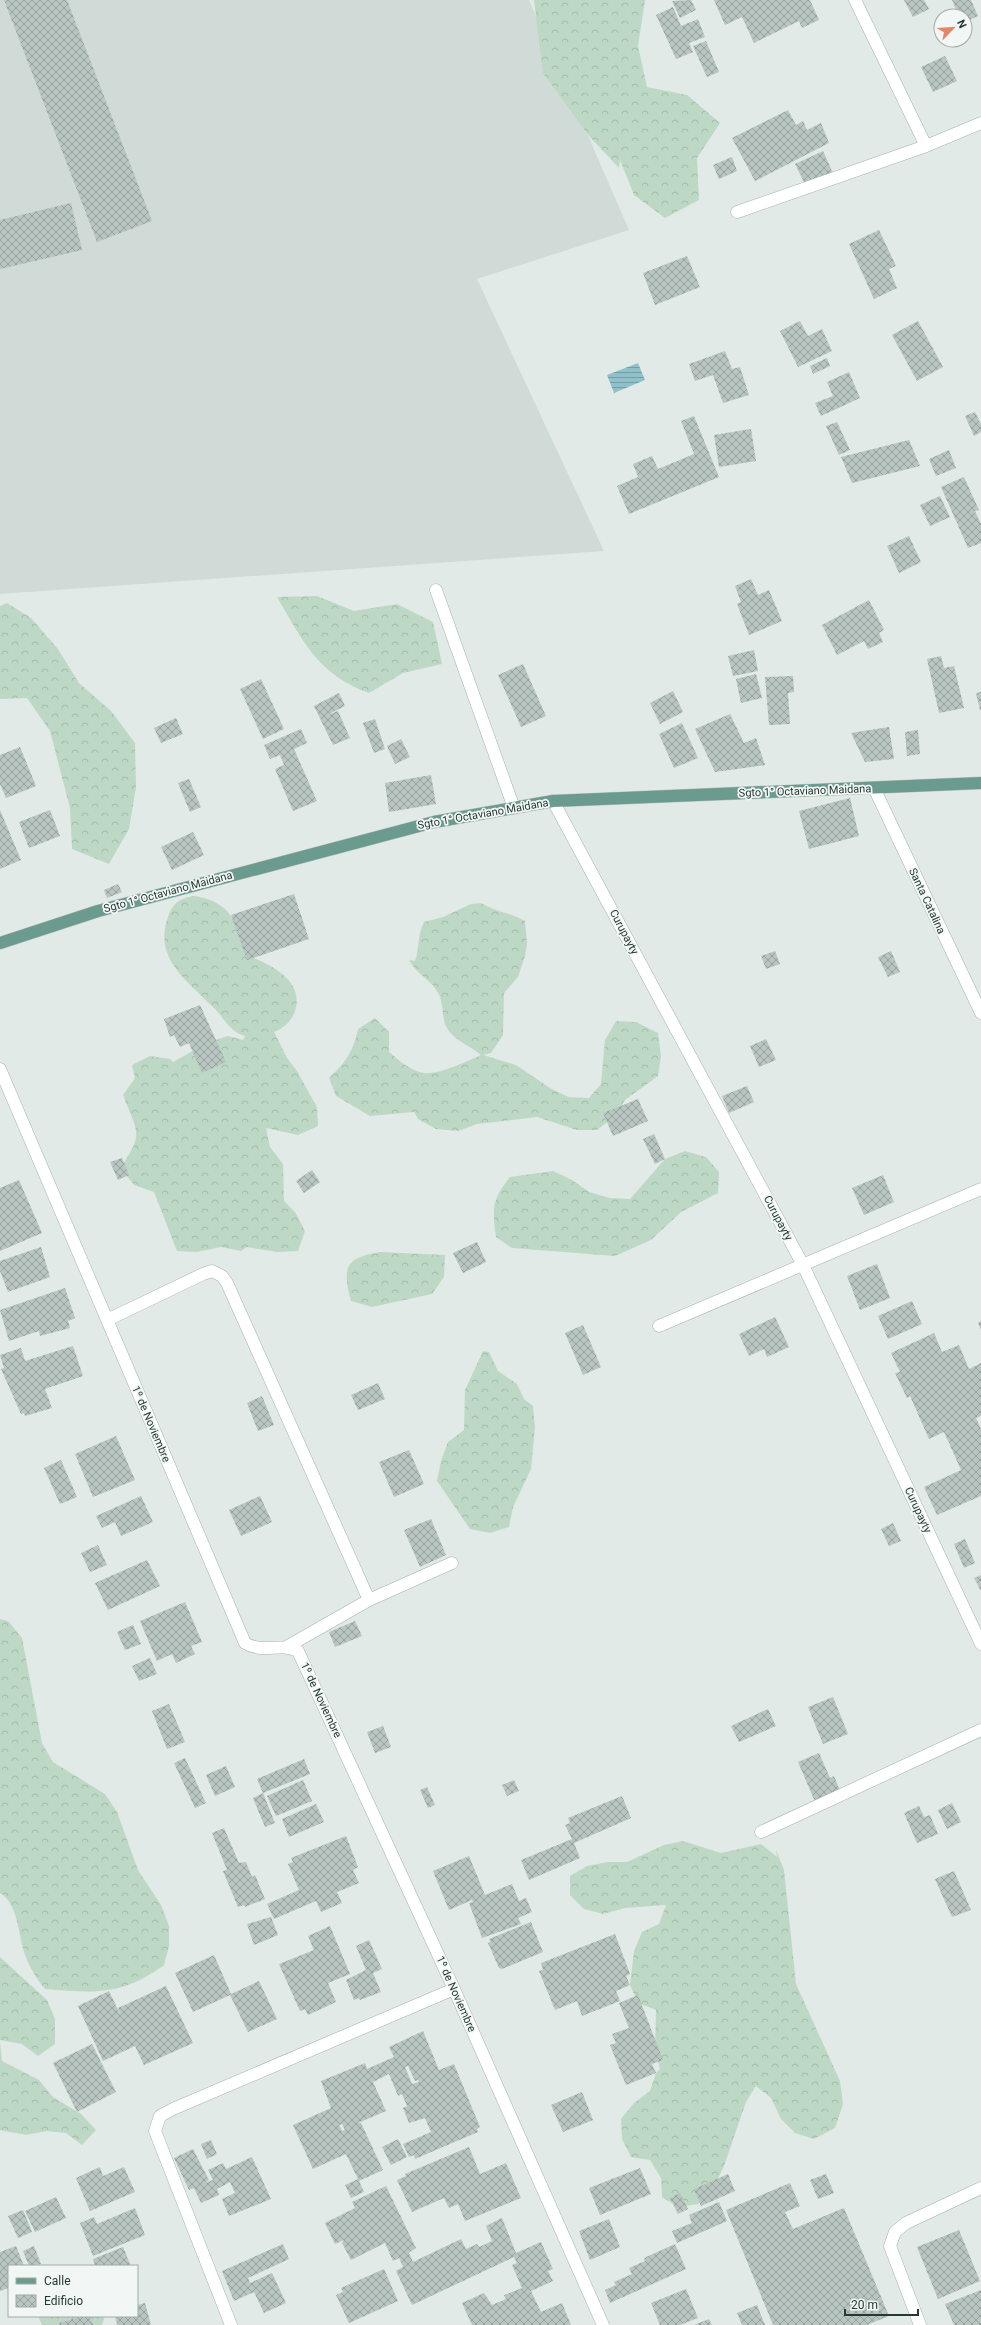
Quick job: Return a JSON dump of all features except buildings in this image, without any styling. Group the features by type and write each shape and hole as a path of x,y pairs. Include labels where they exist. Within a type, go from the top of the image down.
{"main road":[{"name":"Sgto 1° Octaviano Maidana","path":"0,943 98,911 266,865 434,822 553,801 981,783"}],"street":[{"path":"855,0 926,146"},
{"path":"737,212 926,146 981,123"},
{"path":"436,590 514,808"},
{"name":"Santa Catalina","path":"874,788 981,1013"},
{"name":"Curupayty","path":"553,801 803,1265 981,1644"},
{"name":"1º de Noviembre","path":"0,1069 245,1643 252,1647 261,1649 288,1646 298,1651 454,1989 603,2325"},
{"path":"660,1326 981,1189"},
{"path":"107,1320 203,1274 212,1271 222,1276 227,1283 369,1600"},
{"path":"288,1646 369,1600 452,1563"},
{"path":"761,1832 981,1730"},
{"path":"231,2325 155,2131 160,2116 172,2109 454,1989"},
{"path":"920,2325 890,2246 895,2232 906,2223 981,2188"}],"shaded area":[{"path":"0,0 529,0 629,230 477,279 604,551 0,594"}],"green space":[{"path":"534,0 645,0 638,46 647,87 687,95 720,123 697,158 699,200 665,218 634,195 620,160 619,168 589,136 543,73"},
{"path":"317,596 354,611 397,604 433,622 442,664 403,673 369,693 351,686 337,677 314,655 295,628 277,597"},
{"path":"7,603 31,618 58,649 79,683 111,711 135,743 136,787 129,829 109,864 72,849 70,808 50,731 27,698 0,699 0,606"},
{"path":"194,896 217,903 225,909 231,916 241,934 249,956 276,969 291,983 295,991 297,1000 293,1015 287,1024 274,1032 287,1058 300,1075 298,1073 317,1107 318,1126 298,1135 266,1128 270,1147 283,1164 284,1201 295,1212 305,1231 298,1251 277,1252 247,1247 241,1251 221,1247 197,1252 177,1251 154,1192 134,1185 120,1168 133,1147 136,1139 135,1125 123,1095 135,1078 132,1065 150,1056 170,1059 173,1062 209,1042 228,1036 243,1040 245,1036 239,1034 230,1027 216,1010 182,976 168,955 165,943 165,929 169,914 173,906 178,901"},
{"path":"481,903 525,921 527,944 525,956 518,977 504,993 503,1035 491,1053 483,1055 516,1065 550,1088 568,1097 589,1098 601,1084 605,1040 616,1021 636,1022 658,1033 661,1056 658,1076 625,1100 614,1117 597,1130 577,1130 537,1117 477,1124 458,1131 436,1129 418,1119 414,1112 370,1116 336,1096 329,1078 348,1056 354,1044 358,1029 375,1018 389,1032 389,1052 405,1065 419,1072 437,1072 481,1055 454,1037 446,1027 439,994 409,960 415,961 418,951 420,932 424,922 443,917 471,904"},
{"path":"685,1151 706,1157 719,1172 718,1193 681,1212 651,1240 615,1256 512,1248 496,1237 494,1218 495,1204 500,1192 510,1177 553,1171 572,1180 589,1192 610,1198 630,1199 665,1159"},
{"path":"380,1252 445,1255 444,1277 432,1294 372,1307 351,1301 347,1280 349,1266 359,1257"},
{"path":"483,1351 489,1352 498,1371 517,1384 524,1399 533,1406 535,1427 531,1469 513,1507 509,1527 490,1533 470,1529 437,1481 441,1461 448,1442 464,1430 465,1390"},
{"path":"0,1619 8,1621 22,1638 42,1743 53,1762 105,1794 117,1812 138,1870 161,1905 169,1926 169,1946 164,1965 149,1975 121,1987 93,1991 45,1989 34,1973 25,1955 17,1921 11,1905 0,1893"},
{"path":"683,1841 721,1853 761,1844 777,1857 776,1850 784,1870 796,1984 840,2081 843,2104 835,2128 814,2139 795,2133 781,2119 771,2098 756,2086 746,2102 724,2166 714,2187 698,2204 678,2207 662,2197 661,2178 650,2160 631,2157 622,2139 621,2119 634,2103 650,2091 656,2073 660,2069 655,2050 656,2010 638,2003 630,1985 634,1951 642,1932 659,1924 666,1905 625,1908 603,1914 584,1909 570,1895 570,1876 587,1866 608,1862 627,1862 664,1845"},
{"path":"0,1957 47,2000 55,2019 55,2044 38,2056 22,2044 0,2040"},
{"path":"0,2042 2,2061 39,2080 53,2097 81,2114 96,2130 82,2145 66,2133 47,2131 26,2135 0,2130"},
{"path":"38,2317 105,2317 102,2325 42,2325"}],"water":[{"path":"638,363 645,380 614,393 607,375"}]}
